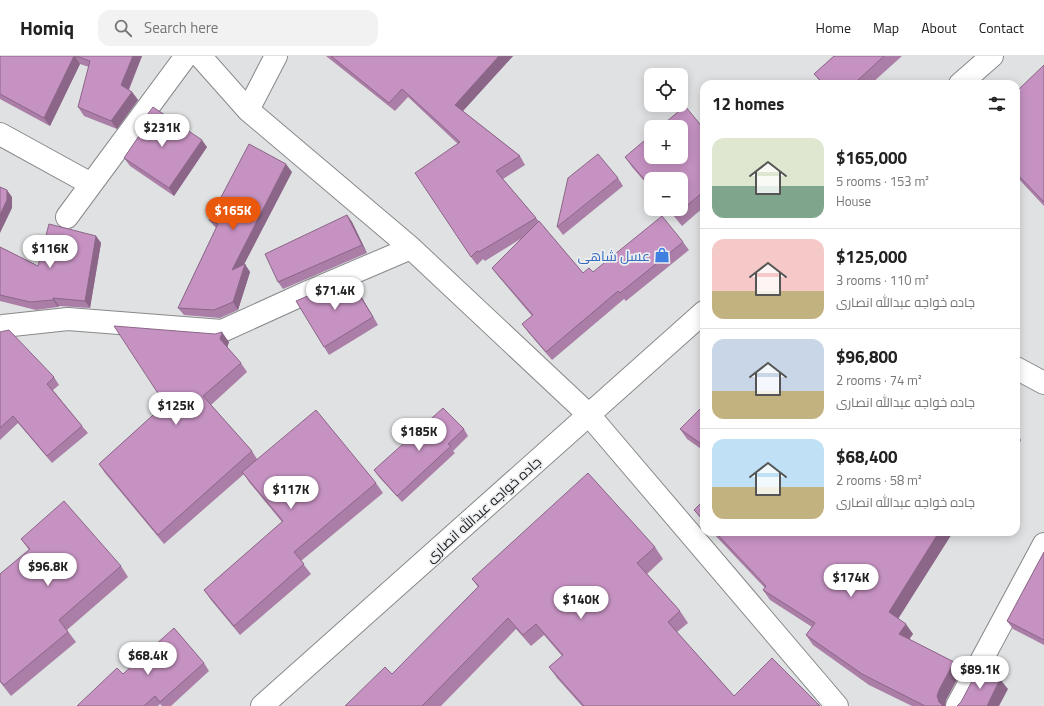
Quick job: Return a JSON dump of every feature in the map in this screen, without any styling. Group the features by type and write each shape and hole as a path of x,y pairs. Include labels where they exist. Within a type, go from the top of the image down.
{"street":[{"path":"67,217 186,56"},
{"path":"200,56 248,110 411,248 589,415 837,706"},
{"path":"248,110 276,56"},
{"path":"965,80 992,56"},
{"path":"0,134 91,184"},
{"path":"0,328 2,326 68,319 222,331 411,248"},
{"name":"جاده خواجه عبدالله انصاری","path":"262,706 700,316"},
{"path":"1020,370 1044,383"},
{"path":"957,706 1044,544"}],"building":[{"path":"0,56 74,56 44,118 0,94"},
{"path":"76,56 133,56 121,85 132,92 111,121 78,107 90,61"},
{"path":"331,56 499,56 455,105 520,156 496,171 536,218 479,252 477,251 471,257 415,173 460,142 402,89 389,103"},
{"path":"834,56 884,56 858,80 820,80 814,74"},
{"path":"1044,65 1044,202 1020,177 1020,88"},
{"path":"153,107 202,140 169,188 124,158 141,133 135,131"},
{"path":"688,110 700,124 700,194 688,205 688,172 644,172 644,179 625,157 644,141 644,164 688,164 688,120 668,120 678,112 688,112"},
{"path":"249,144 286,164 232,270 245,264 233,302 214,310 178,308 218,224 209,220"},
{"path":"598,154 618,178 557,227 568,178"},
{"path":"0,187 7,190 7,200 0,215"},
{"path":"347,215 362,245 278,282 265,254"},
{"path":"662,216 683,242 620,293 618,291 546,352 522,324 533,315 492,268 539,221 583,273 589,268 593,272"},
{"path":"49,224 96,236 85,301 53,298 53,300 30,302 0,295 0,247 38,266"},
{"path":"349,278 373,317 324,347 296,301"},
{"path":"114,326 215,334 222,332 220,339 241,363 203,396 252,451 158,535 99,464 163,406 161,403 163,401"},
{"path":"9,330 54,377 47,384 82,426 47,456 13,416 0,428 0,332"},
{"path":"443,408 464,429 448,444 451,446 397,496 374,470"},
{"path":"700,409 700,443 680,429"},
{"path":"316,410 376,483 294,552 304,564 234,626 204,590 283,521 242,472"},
{"path":"588,473 655,547 637,563 680,611 668,622 734,696 772,658 820,706 584,706 549,667 563,655 536,624 523,635 508,618 422,706 345,706 385,667 392,674 479,586 472,579"},
{"path":"64,501 121,566 59,620 68,632 4,685 0,681 0,574 30,549 21,539"},
{"path":"700,504 700,516 694,510"},
{"path":"719,536 936,536 889,612 906,624 899,634 954,662 937,696 939,702 943,706 925,706 862,674 806,635 815,623 763,590 766,586"},
{"path":"1044,552 1044,640 1007,621"},
{"path":"174,628 204,663 160,702 155,696 144,706 77,706 117,668 123,674"},
{"path":"979,668 1000,679 987,706 957,706 961,702"}],"place":[{"name":"عسل شاهی","path":"662,255"}]}
